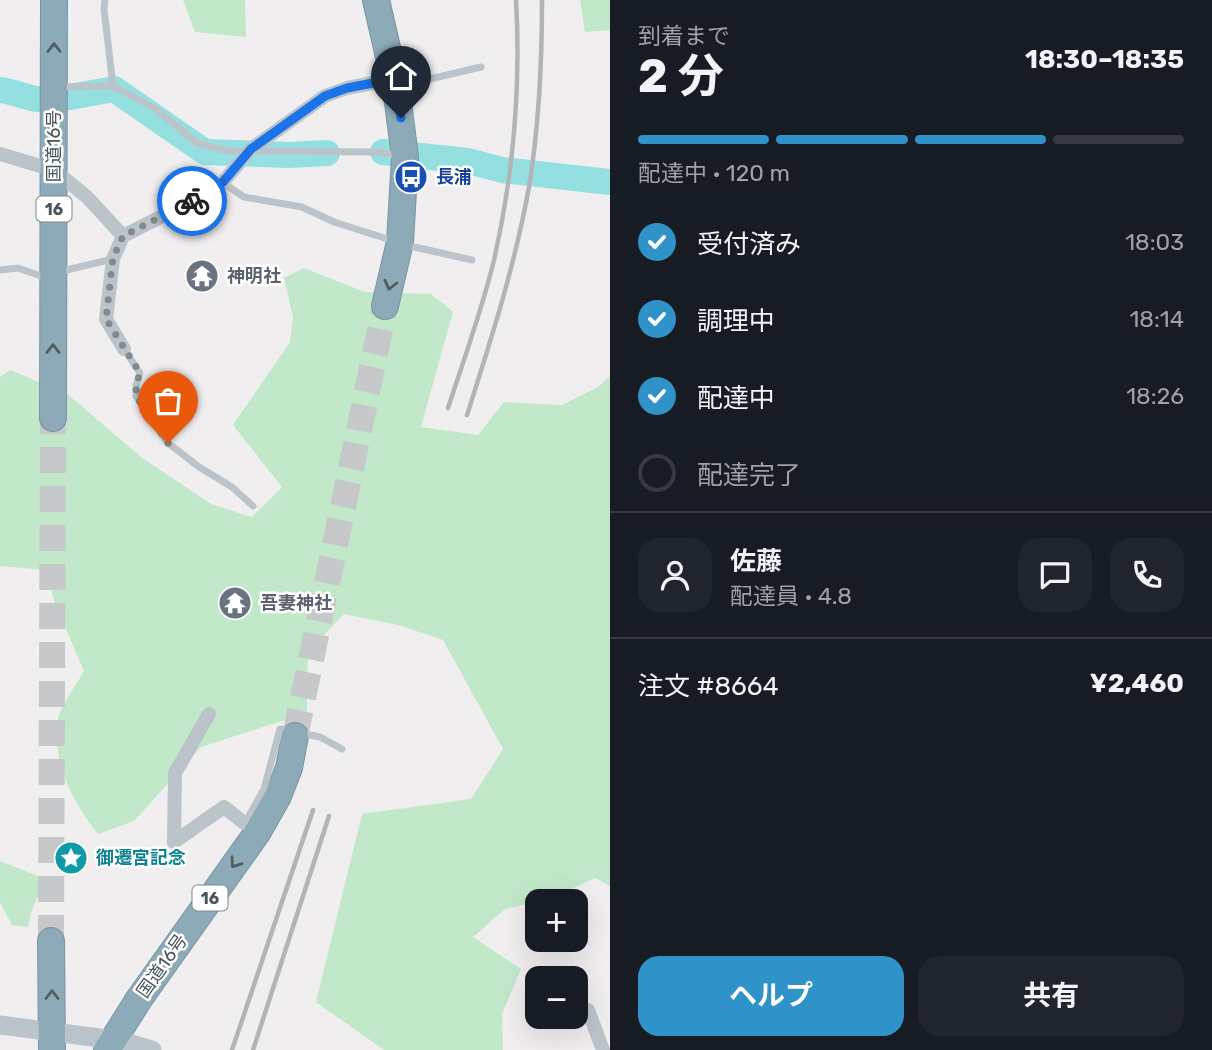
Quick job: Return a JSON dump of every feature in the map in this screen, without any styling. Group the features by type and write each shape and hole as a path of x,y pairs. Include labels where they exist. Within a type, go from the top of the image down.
{"highway":[{"name":"国道16号","path":"53,418 54,0"},
{"path":"376,0 395,83 405,157 400,242 385,306"},
{"name":"国道16号","path":"110,1045 251,828 278,796 289,768 295,736"},
{"path":"51,941 52,1041"},
{"path":"85,1050 97,1041 110,1045"}],"street":[{"path":"124,349 106,319 113,258 123,236 204,195 223,182 251,149 325,96 347,88 395,83"},
{"path":"0,154 54,170 87,197 123,236"},
{"path":"209,714 175,774 174,842 224,807 251,828"},
{"path":"589,1010 603,1050"},
{"path":"0,1025 52,1041 152,1050"}],"lane":[{"path":"105,0 113,86"},
{"path":"395,83 481,67"},
{"path":"54,87 113,86 156,109 197,143 227,150 379,152 405,157"},
{"path":"223,182 244,197 302,207 334,222 472,260"},
{"path":"0,270 18,268 41,276 54,275 113,258"},
{"path":"124,349 140,373 136,396 168,443 199,467 232,487 253,506"},
{"path":"251,828 280,729 320,737 342,749"}],"green space":[{"path":"183,0 245,0 246,37 195,32"},
{"path":"580,0 610,0 610,30 585,32"},
{"path":"304,268 365,292 431,294 453,312 421,427 478,435 504,402 562,405 598,387 610,376 610,886 595,878 571,889 525,889 525,904 505,909 473,937 521,969 502,1014 503,1050 384,1050 316,1002 362,814 471,799 503,749 443,640 398,625 344,614 308,651 307,713 201,747 134,821 98,834 80,809 66,781 58,750 58,719 84,671 55,604 46,570 0,566 0,377 10,370 66,393 141,457 211,504 252,517 282,487 233,425 290,342 293,317 284,278"},
{"path":"0,861 46,879 32,909 28,927 12,925 0,902"}],"waterway":[{"path":"70,97 114,89 205,152 288,155 327,153"},
{"path":"0,90 38,99"},
{"path":"383,152 468,161 502,170 610,182"}],"tunnel":[{"path":"295,736 385,306"},
{"path":"51,941 53,418"}],"railway":[{"path":"448,408 489,279 501,228 514,131 516,0"},
{"path":"467,415 510,274 529,187 539,94 542,0"},
{"path":"232,1050 313,810"},
{"path":"253,1050 329,816"}],"way so far":[{"path":"168,443 136,396 140,373 106,319 113,258 123,236 192,201"}],"place":[{"name":"長浦","path":"411,177"},
{"name":"神明社","path":"202,276"},
{"name":"吾妻神社","path":"235,603"},
{"name":"御遷宮記念","path":"71,858"}],"route":[{"path":"192,201 223,182 251,149 325,96 347,88 394,79 401,118"}]}
